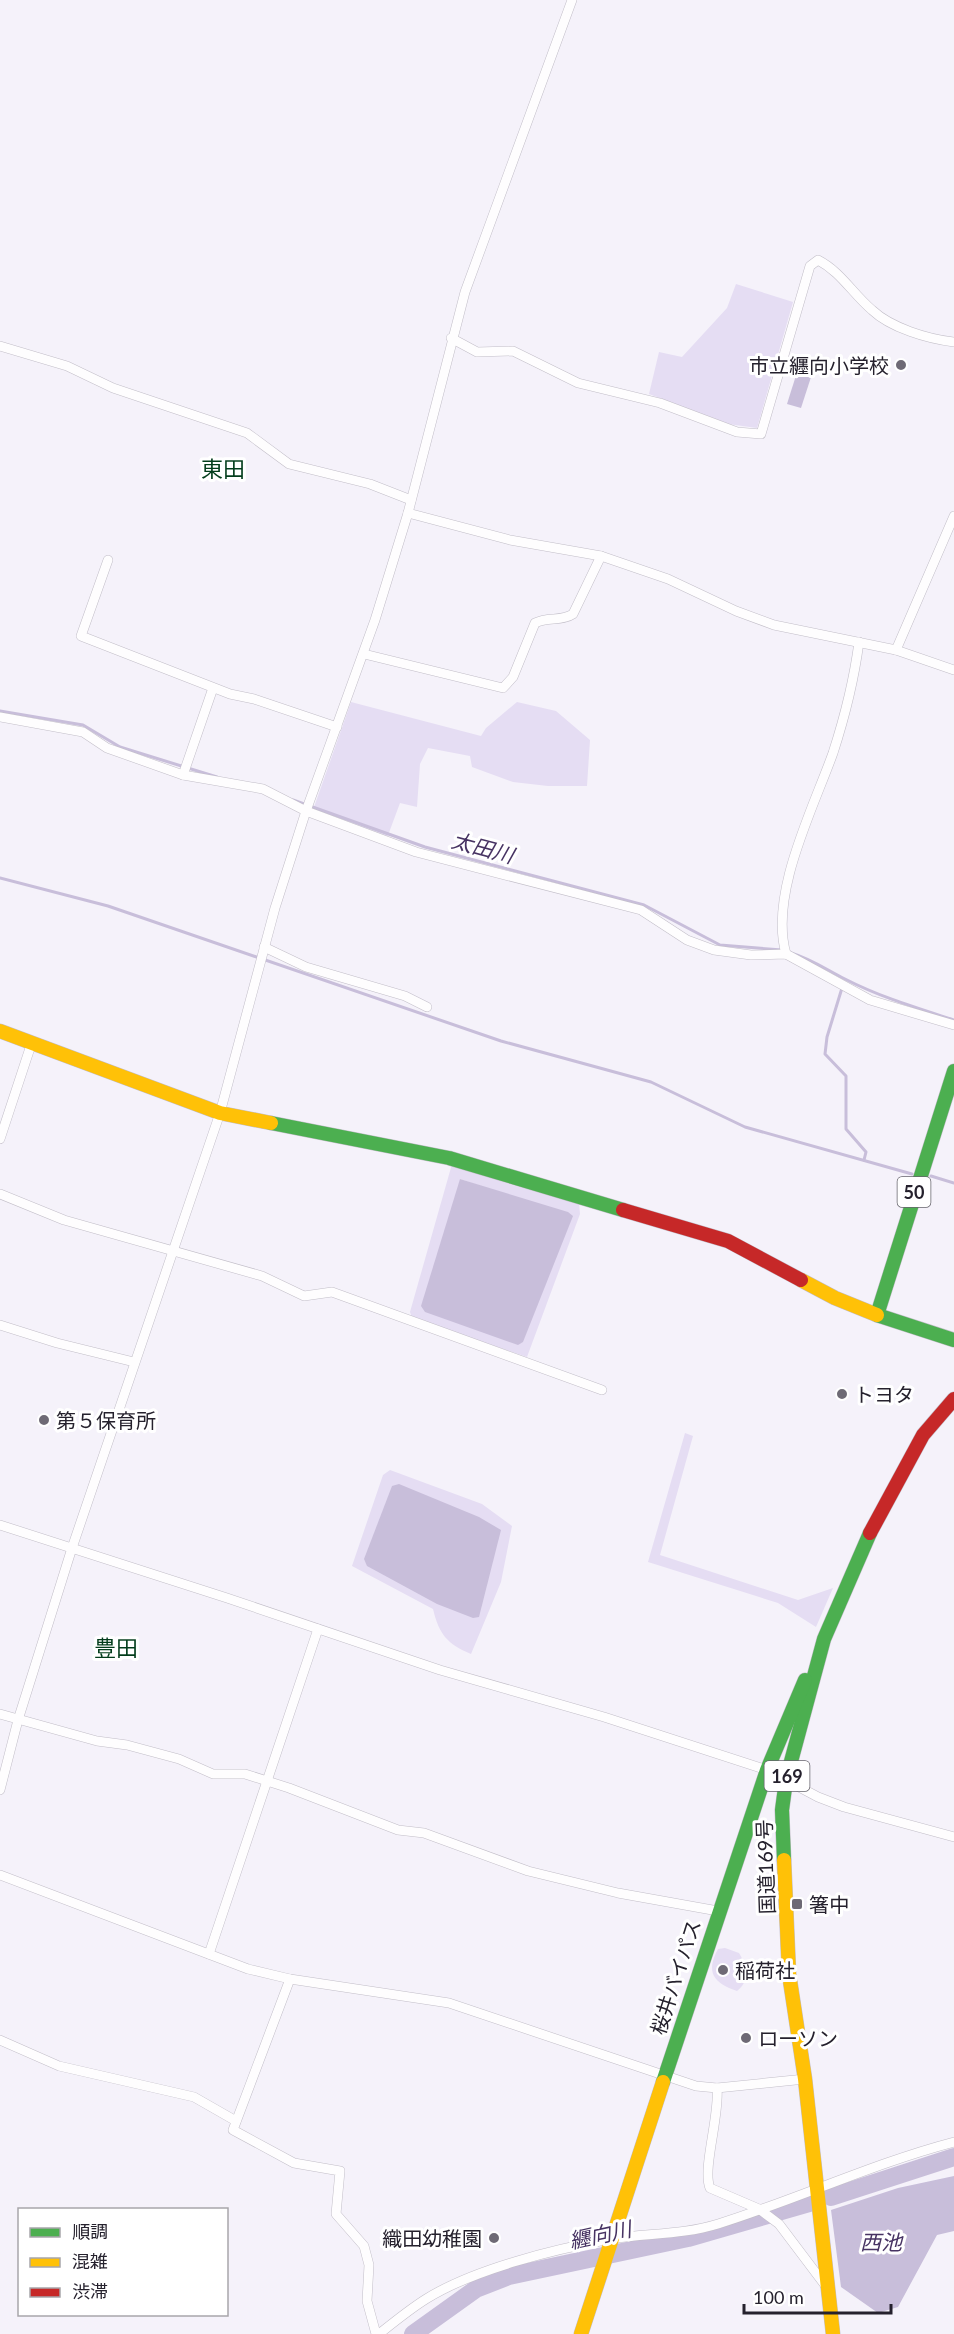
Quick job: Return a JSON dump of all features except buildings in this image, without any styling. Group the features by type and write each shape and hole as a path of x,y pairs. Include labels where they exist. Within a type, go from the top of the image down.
{"main road":[{"path":"0,1030 220,1113 449,1158 728,1241 835,1298 877,1315 954,1340"},
{"name":"50","path":"877,1315 954,1071"},
{"name":"国道169号","path":"833,2334 805,2079 788,1962 781,1845 782,1810 786,1780 824,1639 871,1532 908,1459 923,1435 954,1399"},
{"name":"桜井バイパス","path":"581,2334 663,2076 766,1770 824,1639"}],"street":[{"path":"0,1790 18,1720 72,1548 220,1113 264,947 306,812 364,654 408,513 451,338 465,292 572,0"},
{"path":"451,338 477,352 513,351 578,383 660,403 737,432 761,434 810,266 818,260 833,268 872,310 888,322 954,342"},
{"path":"0,347 68,366 113,388 247,433 289,464 369,484 411,500"},
{"path":"408,513 510,540 601,556 668,579 736,611 774,625 897,650 954,670"},
{"path":"897,650 954,516"},
{"path":"364,654 503,687 513,677 535,623 542,620 566,619 573,614 601,556"},
{"path":"108,560 81,636 213,688 337,727"},
{"path":"786,954 780,918 802,828 832,754 849,702 859,642"},
{"path":"183,775 213,688"},
{"path":"0,717 83,732 107,748 183,775 263,789 306,812 425,854 641,910 687,940 714,950 751,955 786,954 870,1000 954,1024"},
{"path":"264,947 306,967 405,996 427,1007"},
{"path":"0,1139 33,1042"},
{"path":"0,1194 64,1220 262,1276 304,1296 332,1292 602,1390"},
{"path":"0,1325 57,1343 134,1362"},
{"path":"0,1525 440,1670 604,1717 766,1770 818,1797 844,1807 954,1837"},
{"path":"209,1953 318,1629"},
{"path":"0,1714 179,1759 213,1774 245,1774 398,1830 424,1833 528,1871 618,1893 718,1911"},
{"path":"0,1875 248,1969 290,1979 449,2003 663,2076 717,2088 805,2079"},
{"path":"290,1979 233,2130 294,2163 340,2171 336,2214 347,2223 364,2246 369,2265 368,2301 378,2334 427,2298 483,2272 652,2234 676,2235 760,2210 816,2187 954,2142"},
{"path":"0,2040 59,2066 86,2074 194,2097 236,2121"},
{"path":"717,2088 719,2104 708,2182 710,2188 760,2210 779,2224 828,2288"}],"shaded area":[{"path":"736,284 793,302 757,428 728,424 649,394 659,352 682,357 727,308"},
{"path":"351,702 481,736 486,728 517,702 556,711 590,740 587,786 548,786 513,782 472,767 470,756 428,748 420,764 417,807 400,803 387,838 313,810"},
{"path":"452,1164 512,1185 579,1203 580,1214 527,1357 412,1318 410,1312","holes":["460,1179 508,1195 523,1342"]},
{"path":"685,1433 693,1436 660,1555 798,1600 833,1588 816,1627 778,1603 648,1562"},
{"path":"390,1470 482,1504 512,1526 501,1582 471,1654 445,1637 433,1609 352,1566 383,1475"},
{"path":"725,1948 739,1953 744,1963 746,1973 744,1983 737,1991 717,1981 712,1971 718,1949"}],"water":[{"path":"798,369 812,374 801,408 787,404"},
{"path":"460,1179 568,1212 573,1216 523,1342 518,1345 425,1312 421,1306"},
{"path":"399,1484 479,1517 501,1530 479,1617 473,1618 437,1604 367,1566 364,1559 392,1486"},
{"name":"西池","path":"954,2176 954,2231 937,2235 898,2307 878,2313 841,2287 831,2210 898,2188"}],"waterway":[{"name":"太田川","path":"0,711 83,725 120,747 217,777"},
{"name":"太田川","path":"293,800 425,847 644,905 720,945 782,950"},
{"path":"0,878 108,906 501,1041 651,1082 745,1127 912,1174"},
{"name":"太田川","path":"791,953 872,991 954,1020"},
{"path":"842,988 827,1037 825,1054 846,1076 846,1129 866,1152 864,1160"},
{"path":"931,1176 954,1183"},
{"name":"纒向川","path":"831,2197 954,2157"},
{"name":"纒向川","path":"413,2334 476,2289 509,2276 688,2238 809,2203"}],"traffic: fast":[{"path":"954,1071 877,1315 954,1340"},
{"path":"271,1123 449,1158 623,1210"},
{"path":"784,1860 782,1810 786,1780 824,1639 870,1533"},
{"path":"663,2082 767,1770 805,1680"}],"traffic: slow":[{"path":"0,1031 220,1113 271,1123"},
{"path":"801,1280 835,1298 877,1315"},
{"path":"784,1860 789,1974 805,2079 833,2334"},
{"path":"581,2334 663,2082"}],"traffic: jam":[{"path":"623,1210 728,1241 801,1280"},
{"path":"870,1533 923,1435 954,1399"}],"place":[{"name":"市立纒向小学校","path":"901,365"},
{"name":"トヨタ","path":"842,1394"},
{"name":"第５保育所","path":"44,1420"},
{"name":"箸中","path":"797,1904"},
{"name":"稲荷社","path":"723,1970"},
{"name":"ローソン","path":"746,2038"},
{"name":"織田幼稚園","path":"494,2238"}],"district":[{"name":"東田","path":"223,468"},
{"name":"豊田","path":"116,1647"}]}
